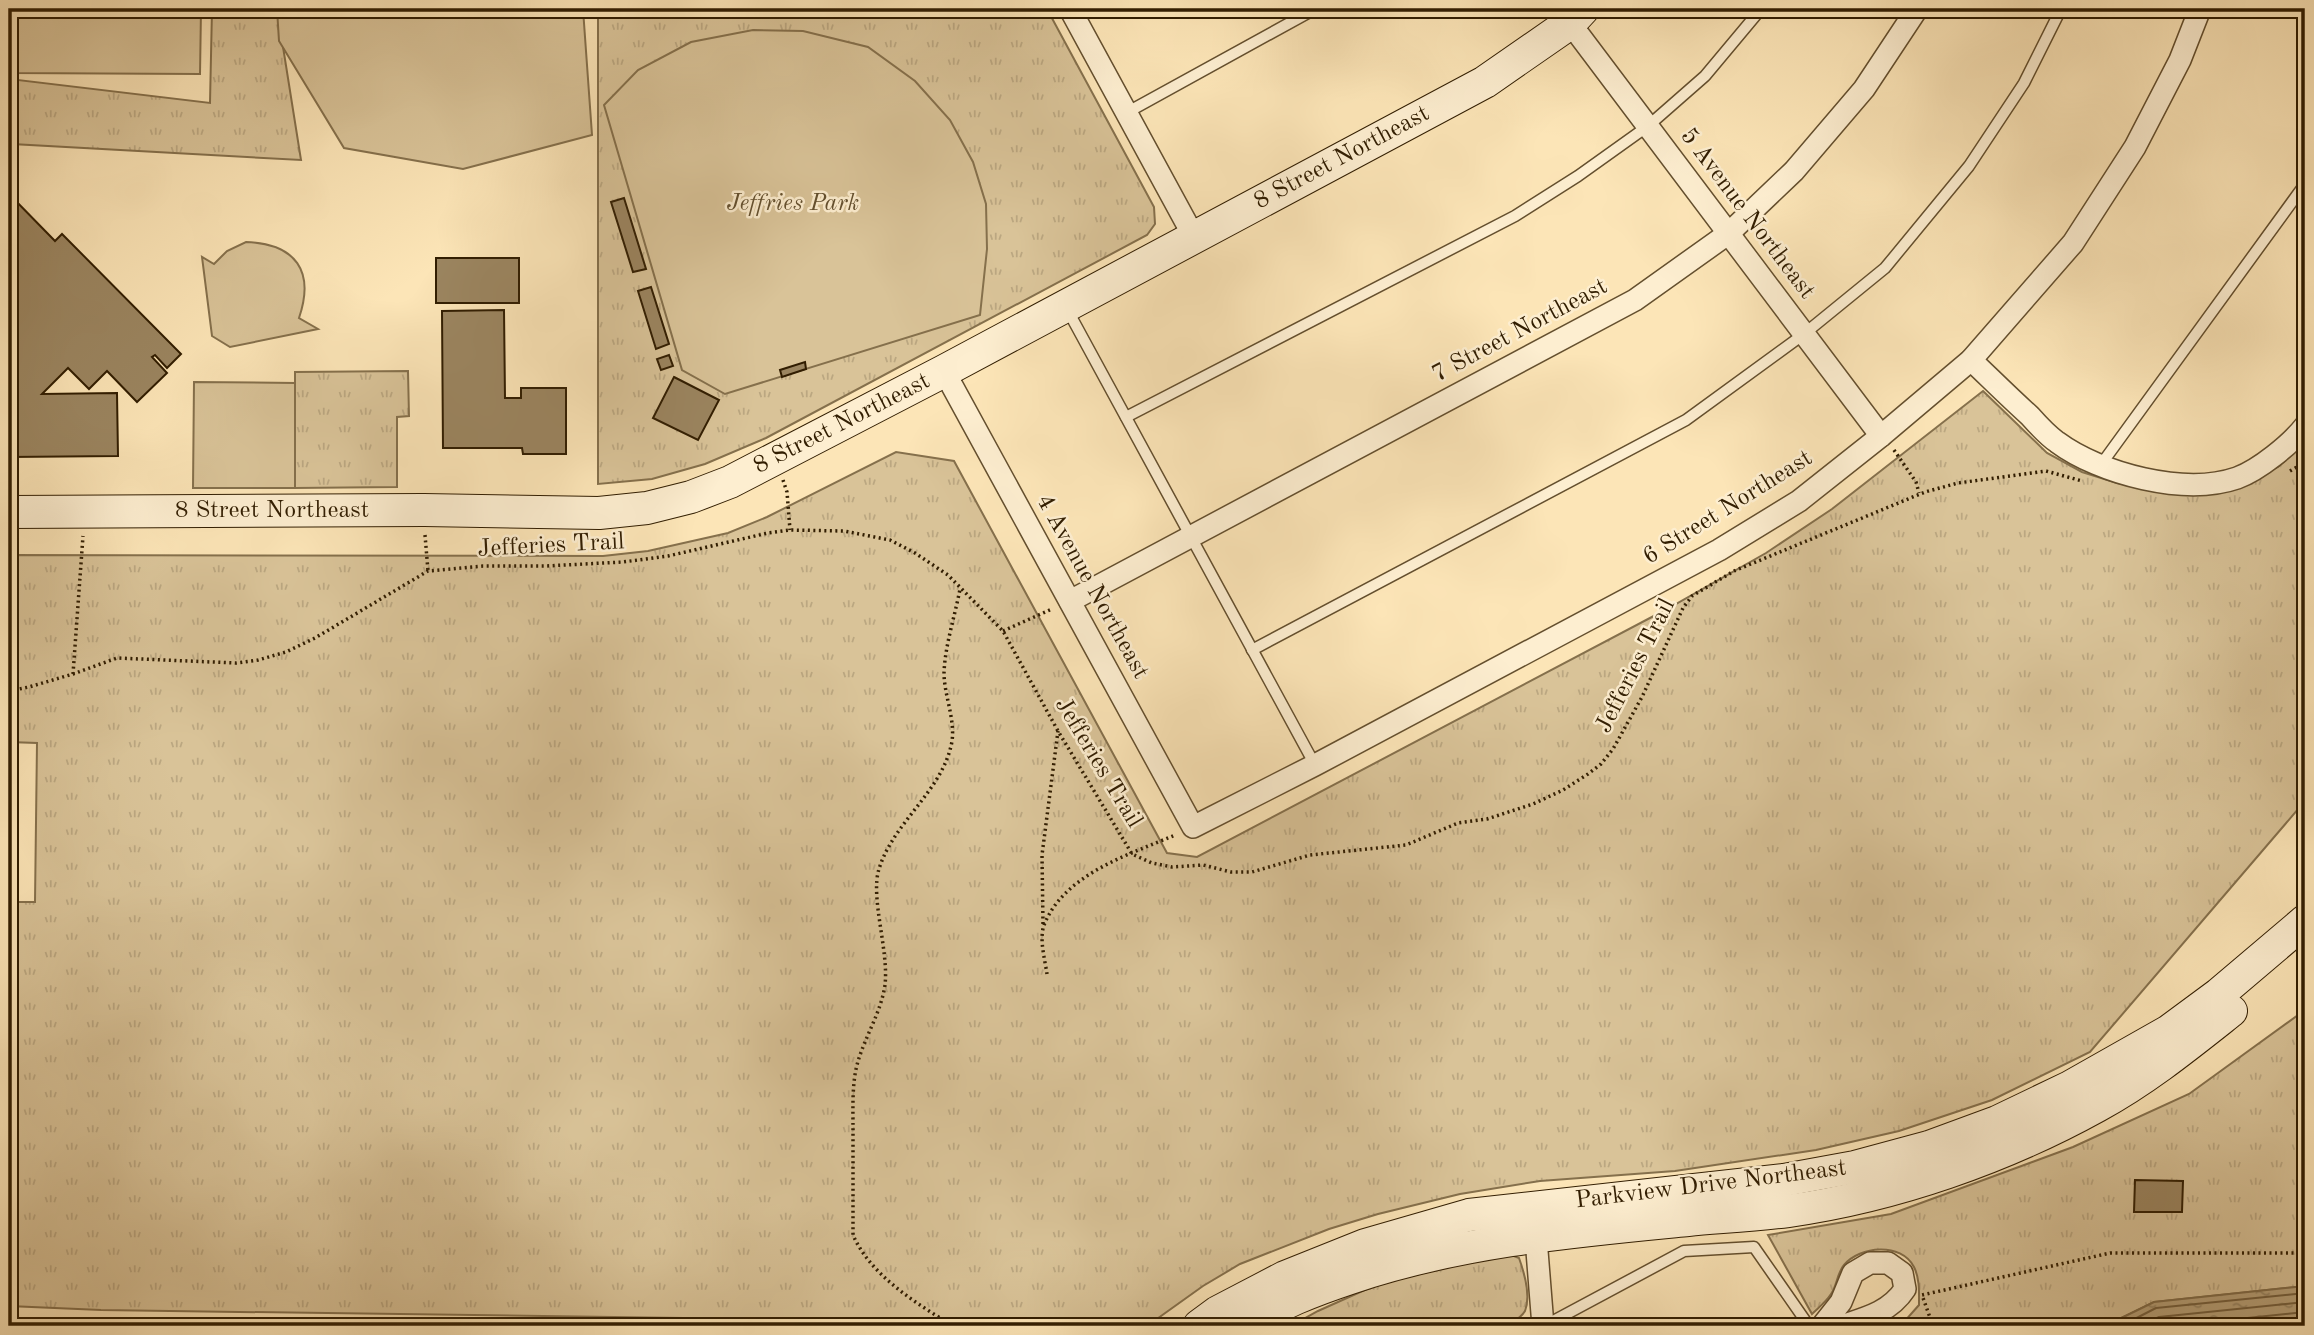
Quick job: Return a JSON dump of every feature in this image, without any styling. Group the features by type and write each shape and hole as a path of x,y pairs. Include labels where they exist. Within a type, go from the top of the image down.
{"main road":[{"name":"8 Street Northeast","path":"9,512 424,510 599,513 648,508 691,497 730,482 774,460 1485,82 1577,16"},
{"name":"Parkview Drive Northeast","path":"1245,1326 1312,1290 1385,1266 1486,1244 1535,1221 1671,1194 1784,1181 1855,1167 1929,1147 1997,1122 2070,1087 2169,1031 2219,994 2305,921"},
{"name":"Parkview Drive Northeast","path":"1199,1326 1218,1312 1285,1277 1365,1245 1469,1215 1535,1221 1788,1211 1851,1199 1933,1176 2017,1145 2098,1105 2177,1053 2253,993 2305,944"}],"street":[{"path":"1070,9 1194,237"},
{"name":"7 Street Northeast","path":"1070,601 1634,300 1729,233 1794,171 1864,89 1917,9"},
{"name":"6 Street Northeast","path":"1193,827 1719,551 1799,501 1881,436 1971,360 2073,243 2135,147 2180,60 2200,9"},
{"name":"5 Avenue Northeast","path":"1577,16 1648,126 1881,436"},
{"path":"1971,360 2057,442 2096,475 2141,478 2171,484 2237,478 2269,459 2305,426"},
{"name":"4 Avenue Northeast","path":"944,371 1193,827"},
{"path":"1535,1221 1544,1326"},
{"path":"1822,1326 1841,1302 1853,1273 1870,1263 1888,1263 1902,1273 1905,1289 1896,1302 1878,1313 1840,1326"}],"lane":[{"path":"1126,113 1315,9"},
{"path":"1126,417 1515,216 1578,176 1648,126 1704,76 1760,9"},
{"path":"1252,650 1686,421 1804,334 1885,268 1969,166 2024,82 2061,9"},
{"path":"2096,475 2305,184"},
{"path":"1066,306 1315,765"},
{"path":"1544,1326 1684,1251 1754,1247 1809,1326"}],"path":[{"path":"1881,436 1892,446 1916,482 1919,493"},
{"path":"2285,473 2297,467 2305,458"},
{"path":"774,460 787,492 790,530"},
{"name":"Jefferies Trail","path":"9,691 73,674 117,658 236,663 286,652 315,638 428,571 483,566 623,562 668,556 768,533 790,530 844,530 890,540 915,553 948,575 1003,631 1058,731 1132,854 1152,863 1172,867 1203,865 1230,872 1252,872 1310,855 1406,845 1458,823 1487,819 1533,804 1563,790 1601,764 1613,749 1642,697 1683,608 1692,596 1734,571 1919,493 1958,483 2046,471 2096,475"},
{"path":"73,674 85,512"},
{"path":"425,525 428,571"},
{"path":"953,1326 884,1278 859,1249 853,1235 853,1110 856,1066 881,1004 885,986 886,961 878,899 878,873 887,846 945,763 951,745 952,731 944,671 960,589"},
{"path":"1003,631 1070,601"},
{"path":"1046,974 1042,940 1042,855 1058,731"},
{"path":"1043,926 1062,897 1080,880 1193,827"},
{"path":"1933,1326 1922,1295 2097,1255 2305,1253"}],"green space":[{"path":"9,9 201,9 200,74 9,73"},
{"path":"212,9 277,9 301,160 12,144 9,137 10,79 210,103"},
{"path":"277,9 583,9 592,135 463,169 344,148 279,41"},
{"name":"Jeffries Park","path":"598,9 1047,9 1154,207 1155,224 1147,235 766,438 705,464 652,479 598,484"},
{"path":"753,30 803,31 868,47 915,81 950,120 973,162 986,204 987,249 980,315 725,394 682,370 604,105 638,70 691,42"},
{"path":"246,242 278,248 297,263 304,287 299,318 318,329 230,347 212,336 202,257 214,264 227,251"},
{"path":"408,371 409,416 397,417 397,487 295,488 295,372"},
{"path":"194,382 295,383 295,488 193,488"},
{"path":"1983,391 2047,453 2082,472 2117,483 2157,489 2242,483 2278,467 2305,443 2305,801 2090,1052 1992,1100 1899,1131 1816,1150 1675,1171 1540,1181 1460,1194 1378,1214 1329,1229 1240,1264 1203,1286 1147,1326 797,1326 684,1318 101,1310 9,1306 9,1118 14,1117 14,1051 9,1050 9,902 35,902 37,743 9,742 9,555 603,556 648,551 728,533 767,517 896,452 954,461 1167,853 1197,857 1667,609 1766,553 1832,509"},
{"path":"2305,1010 2305,1286 2154,1302 2105,1326 1893,1326 1904,1322 1919,1305 1919,1286 1914,1267 1900,1253 1890,1250 1870,1251 1851,1259 1842,1268 1829,1297 1812,1314 1768,1235 1891,1214 2073,1147 2189,1094"},
{"path":"1506,1253 1519,1258 1527,1291 1525,1311 1507,1326 1291,1326 1378,1284"}],"water":[{"path":"2305,1286 2305,1326 2105,1326 2154,1302"}],"building":[{"path":"9,194 55,241 62,234 181,354 167,368 155,355 152,357 167,373 137,402 107,371 89,389 68,368 42,394 117,393 118,456 9,457"},
{"path":"624,198 646,269 633,272 611,202"},
{"path":"436,258 519,258 519,303 436,303"},
{"path":"651,287 669,344 656,349 638,291"},
{"path":"504,310 505,398 521,398 521,388 566,388 566,454 523,454 522,448 443,448 442,311"},
{"path":"669,355 673,366 661,370 657,359"},
{"path":"805,362 806,369 782,377 780,370"},
{"path":"674,377 719,400 698,440 653,418"},
{"path":"2135,1180 2183,1181 2182,1212 2134,1212"}]}
